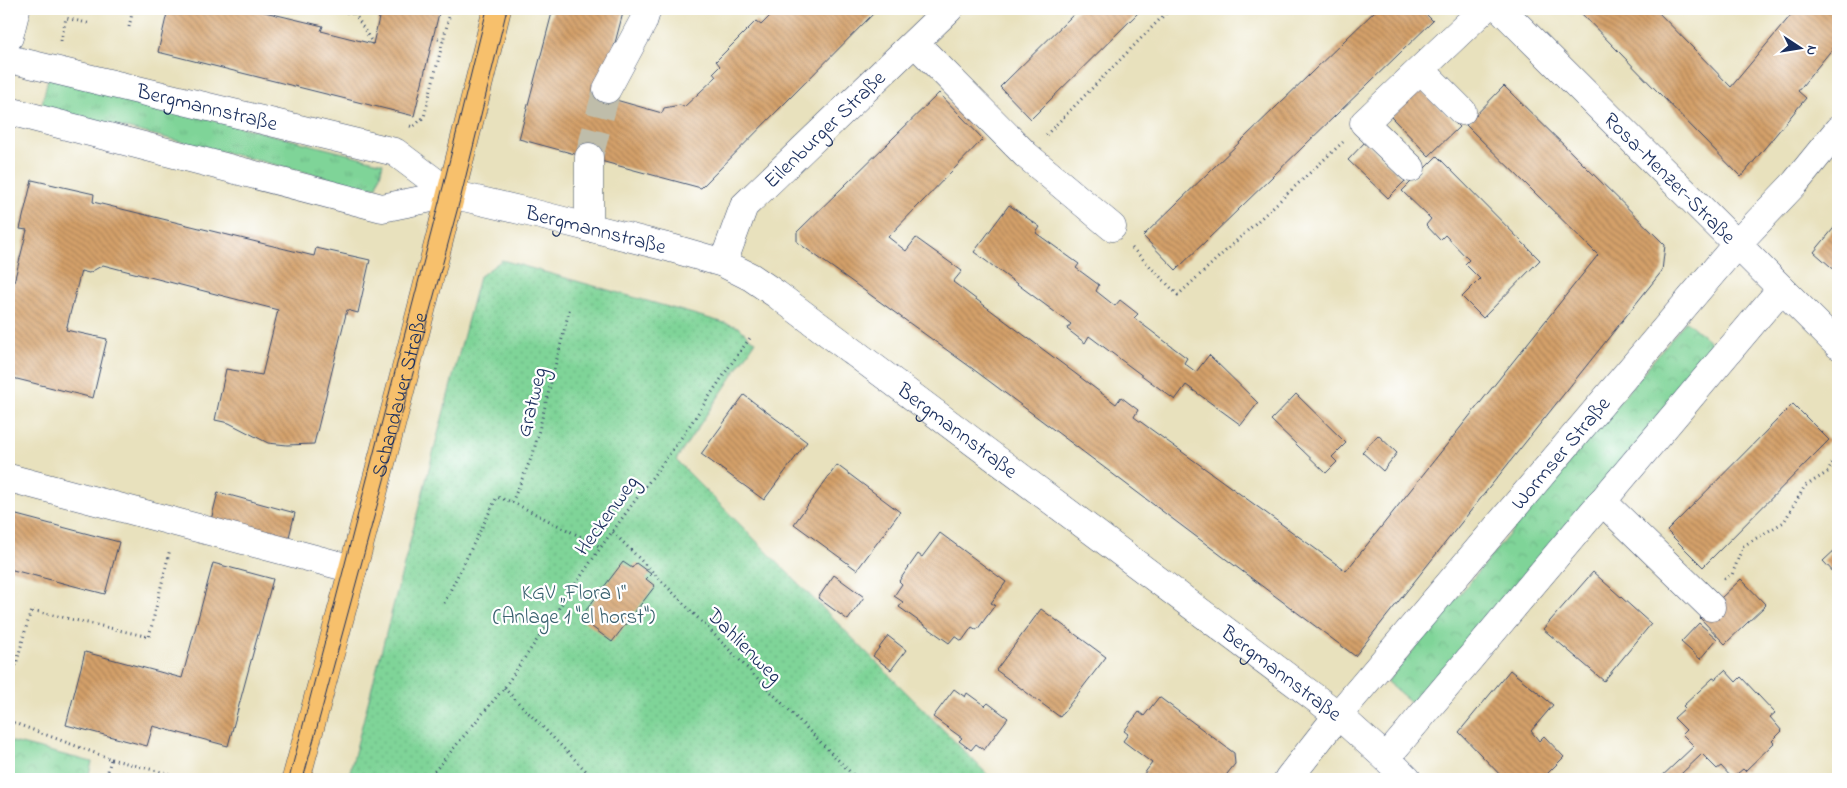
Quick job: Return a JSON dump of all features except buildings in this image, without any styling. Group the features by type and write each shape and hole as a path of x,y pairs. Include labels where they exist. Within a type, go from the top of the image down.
{"main road":[{"name":"Schandauer Straße","path":"296,779 451,194 497,9"}],"street":[{"path":"9,37 16,9"},
{"path":"607,89 643,22 647,9"},
{"name":"Eilenburger Straße","path":"723,263 744,206 949,9"},
{"path":"1411,168 1364,123 1484,9"},
{"name":"Rosa-Menzer-Straße","path":"1502,9 1838,345"},
{"path":"914,43 1026,155 1112,227"},
{"name":"Bergmannstraße","path":"9,59 395,152 451,194 671,248 723,263 751,277 1338,715 1407,779"},
{"path":"1421,70 1462,111"},
{"name":"Bergmannstraße","path":"9,111 382,208 451,194"},
{"name":"Wormser Straße","path":"1288,779 1338,715 1736,245 1795,183 1838,130"},
{"path":"589,157 590,228"},
{"path":"1386,758 1781,289"},
{"path":"9,478 353,569"},
{"path":"1602,501 1704,600"}],"path":[{"path":"129,27 133,9"},
{"path":"332,9 355,14"},
{"path":"352,9 373,44"},
{"path":"395,152 401,124 413,127 424,117 451,9"},
{"path":"1026,155 1170,9"},
{"path":"55,70 66,18 91,24"},
{"path":"433,38 443,40"},
{"path":"1112,227 1178,295 1364,123"},
{"name":"Gratweg","path":"512,502 533,454 570,307"},
{"name":"Heckenweg","path":"428,779 504,688 601,547 750,338"},
{"path":"1704,600 1732,575 1744,546 1784,522 1805,486 1828,472 1838,450"},
{"path":"444,603 497,497 512,502 601,547"},
{"path":"9,690 31,610 149,637 176,523"},
{"name":"Dahlienweg","path":"613,532 857,779"},
{"path":"504,688 594,779"},
{"path":"9,721 111,759 188,779"},
{"path":"106,779 111,759"}],"green space":[{"path":"48,78 383,163 377,187 366,187 44,108 42,104"},
{"name":"KGV „Flora I“ (Anlage 1 \"el horst\")","path":"502,260 739,327 756,341 676,460 992,779 348,779 479,277"},
{"path":"1686,321 1717,347 1417,707 1387,682"},
{"path":"9,741 92,762 88,779 9,779"}],"tunnel":[{"path":"589,157 607,89"}],"tram line":[{"path":"289,779 443,187 487,9"},
{"path":"303,779 461,196 507,9"}]}
